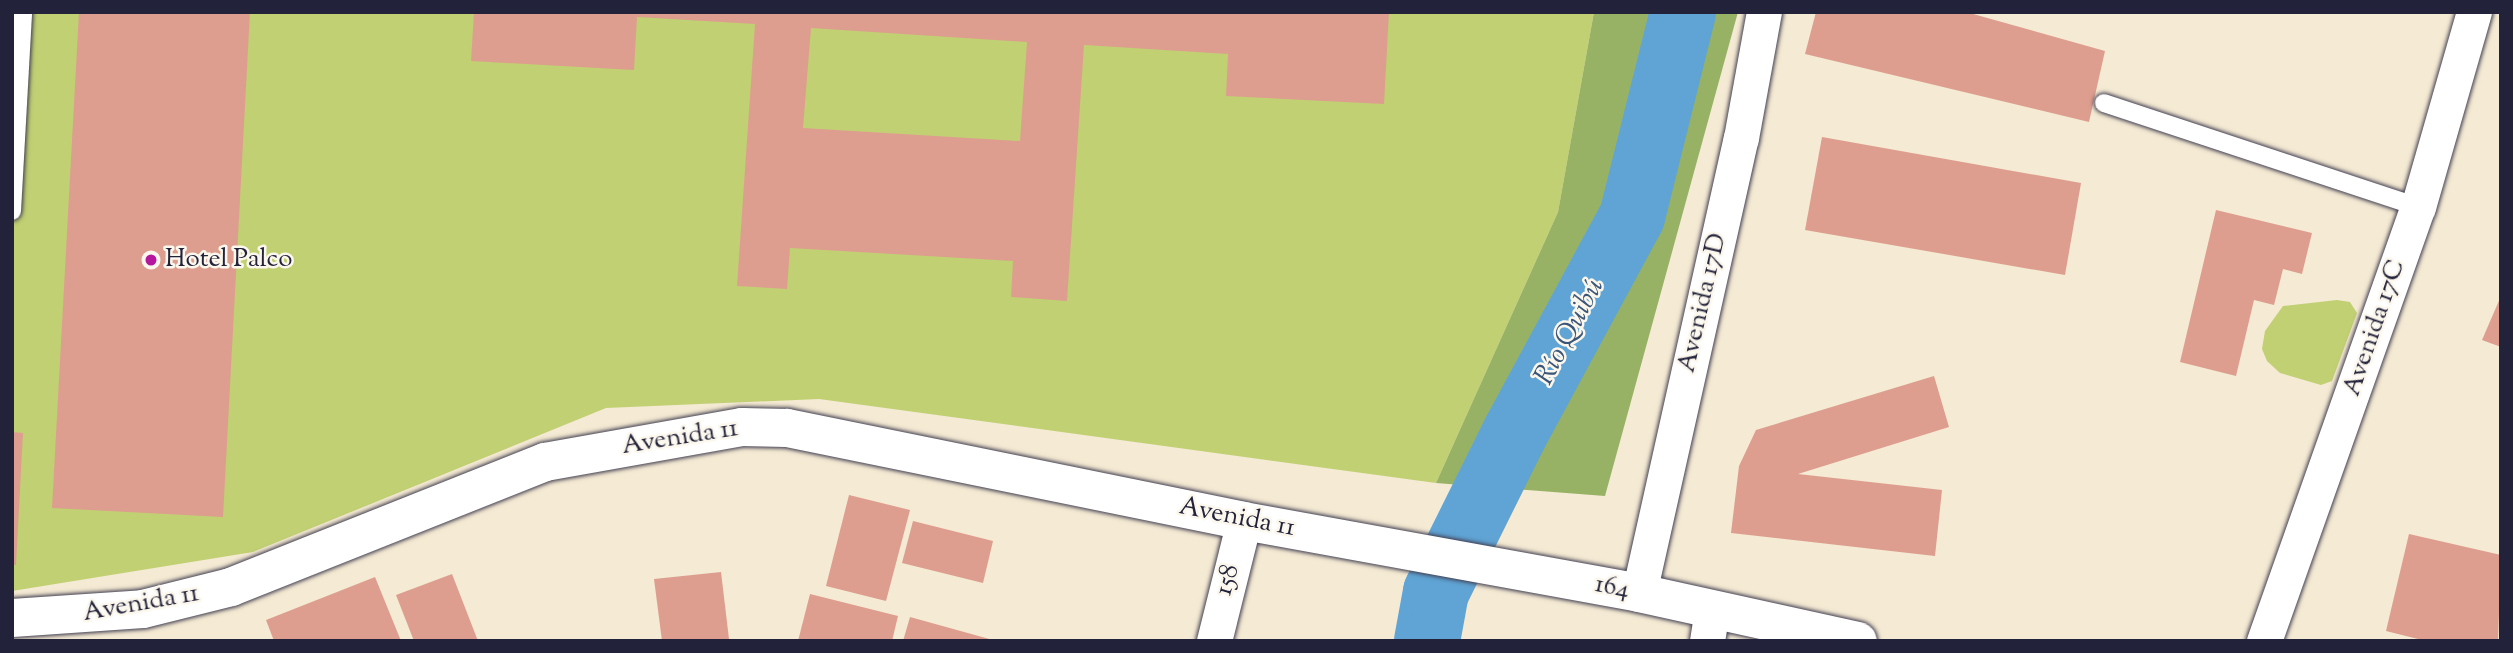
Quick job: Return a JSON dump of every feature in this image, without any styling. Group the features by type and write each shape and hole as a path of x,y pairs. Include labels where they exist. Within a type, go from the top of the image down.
{"street":[{"name":"Avenida 17D","path":"1639,593 1741,138 1763,12"},
{"name":"Avenida 17C","path":"2264,641 2418,207 2474,12"},
{"name":"Avenida 11","path":"12,618 143,609 231,587 545,462 723,427 787,428 1244,521 1365,542"},
{"name":"158","path":"1214,641 1244,521"},
{"name":"164","path":"1365,542 1639,593 1710,625 1858,641"}],"lane":[{"path":"12,211 23,12"},
{"path":"2104,103 2418,207"}],"green space":[{"path":"12,12 1594,12 1558,212 1436,483 819,399 606,408 253,552 12,591"},
{"path":"1594,12 1738,12 1605,496 1436,483 1558,212"},
{"path":"2337,300 2350,302 2357,313 2332,381 2321,385 2280,373 2267,361 2262,349 2265,331 2283,306"}],"building":[{"name":"Hotel Palco","path":"79,12 250,12 223,517 52,508"},
{"path":"474,12 1389,12 1384,104 1226,96 1228,54 1084,45 1067,301 1011,297 1013,261 790,248 787,289 737,286 755,24 637,17 634,70 471,61","holes":["811,28 1027,42 1020,141 803,128"]},
{"path":"1816,12 1966,12 2105,51 2089,122 1805,54"},
{"path":"1822,137 2081,183 2065,275 1805,230"},
{"path":"2216,210 2312,233 2302,274 2283,269 2274,305 2254,300 2236,376 2180,362"},
{"path":"2501,296 2501,347 2482,340"},
{"path":"1934,376 1949,427 1798,474 1942,490 1935,556 1731,533 1739,466 1756,430"},
{"path":"12,432 23,433 16,565 12,565"},
{"path":"849,495 910,510 886,601 826,586"},
{"path":"913,521 993,541 983,583 902,563"},
{"path":"2409,534 2501,555 2498,641 2426,641 2386,631"},
{"path":"721,572 729,639 662,641 654,579"},
{"path":"452,574 478,641 414,641 396,595"},
{"path":"375,577 401,641 274,641 266,620"},
{"path":"810,594 898,616 892,641 798,641"},
{"path":"910,617 993,640 993,641 903,641"}],"waterway":[{"name":"Río Quibú","path":"1427,641 1436,592 1515,433 1632,217 1683,12"}],"place":[{"name":"Hotel Palco","path":"151,260"}]}
